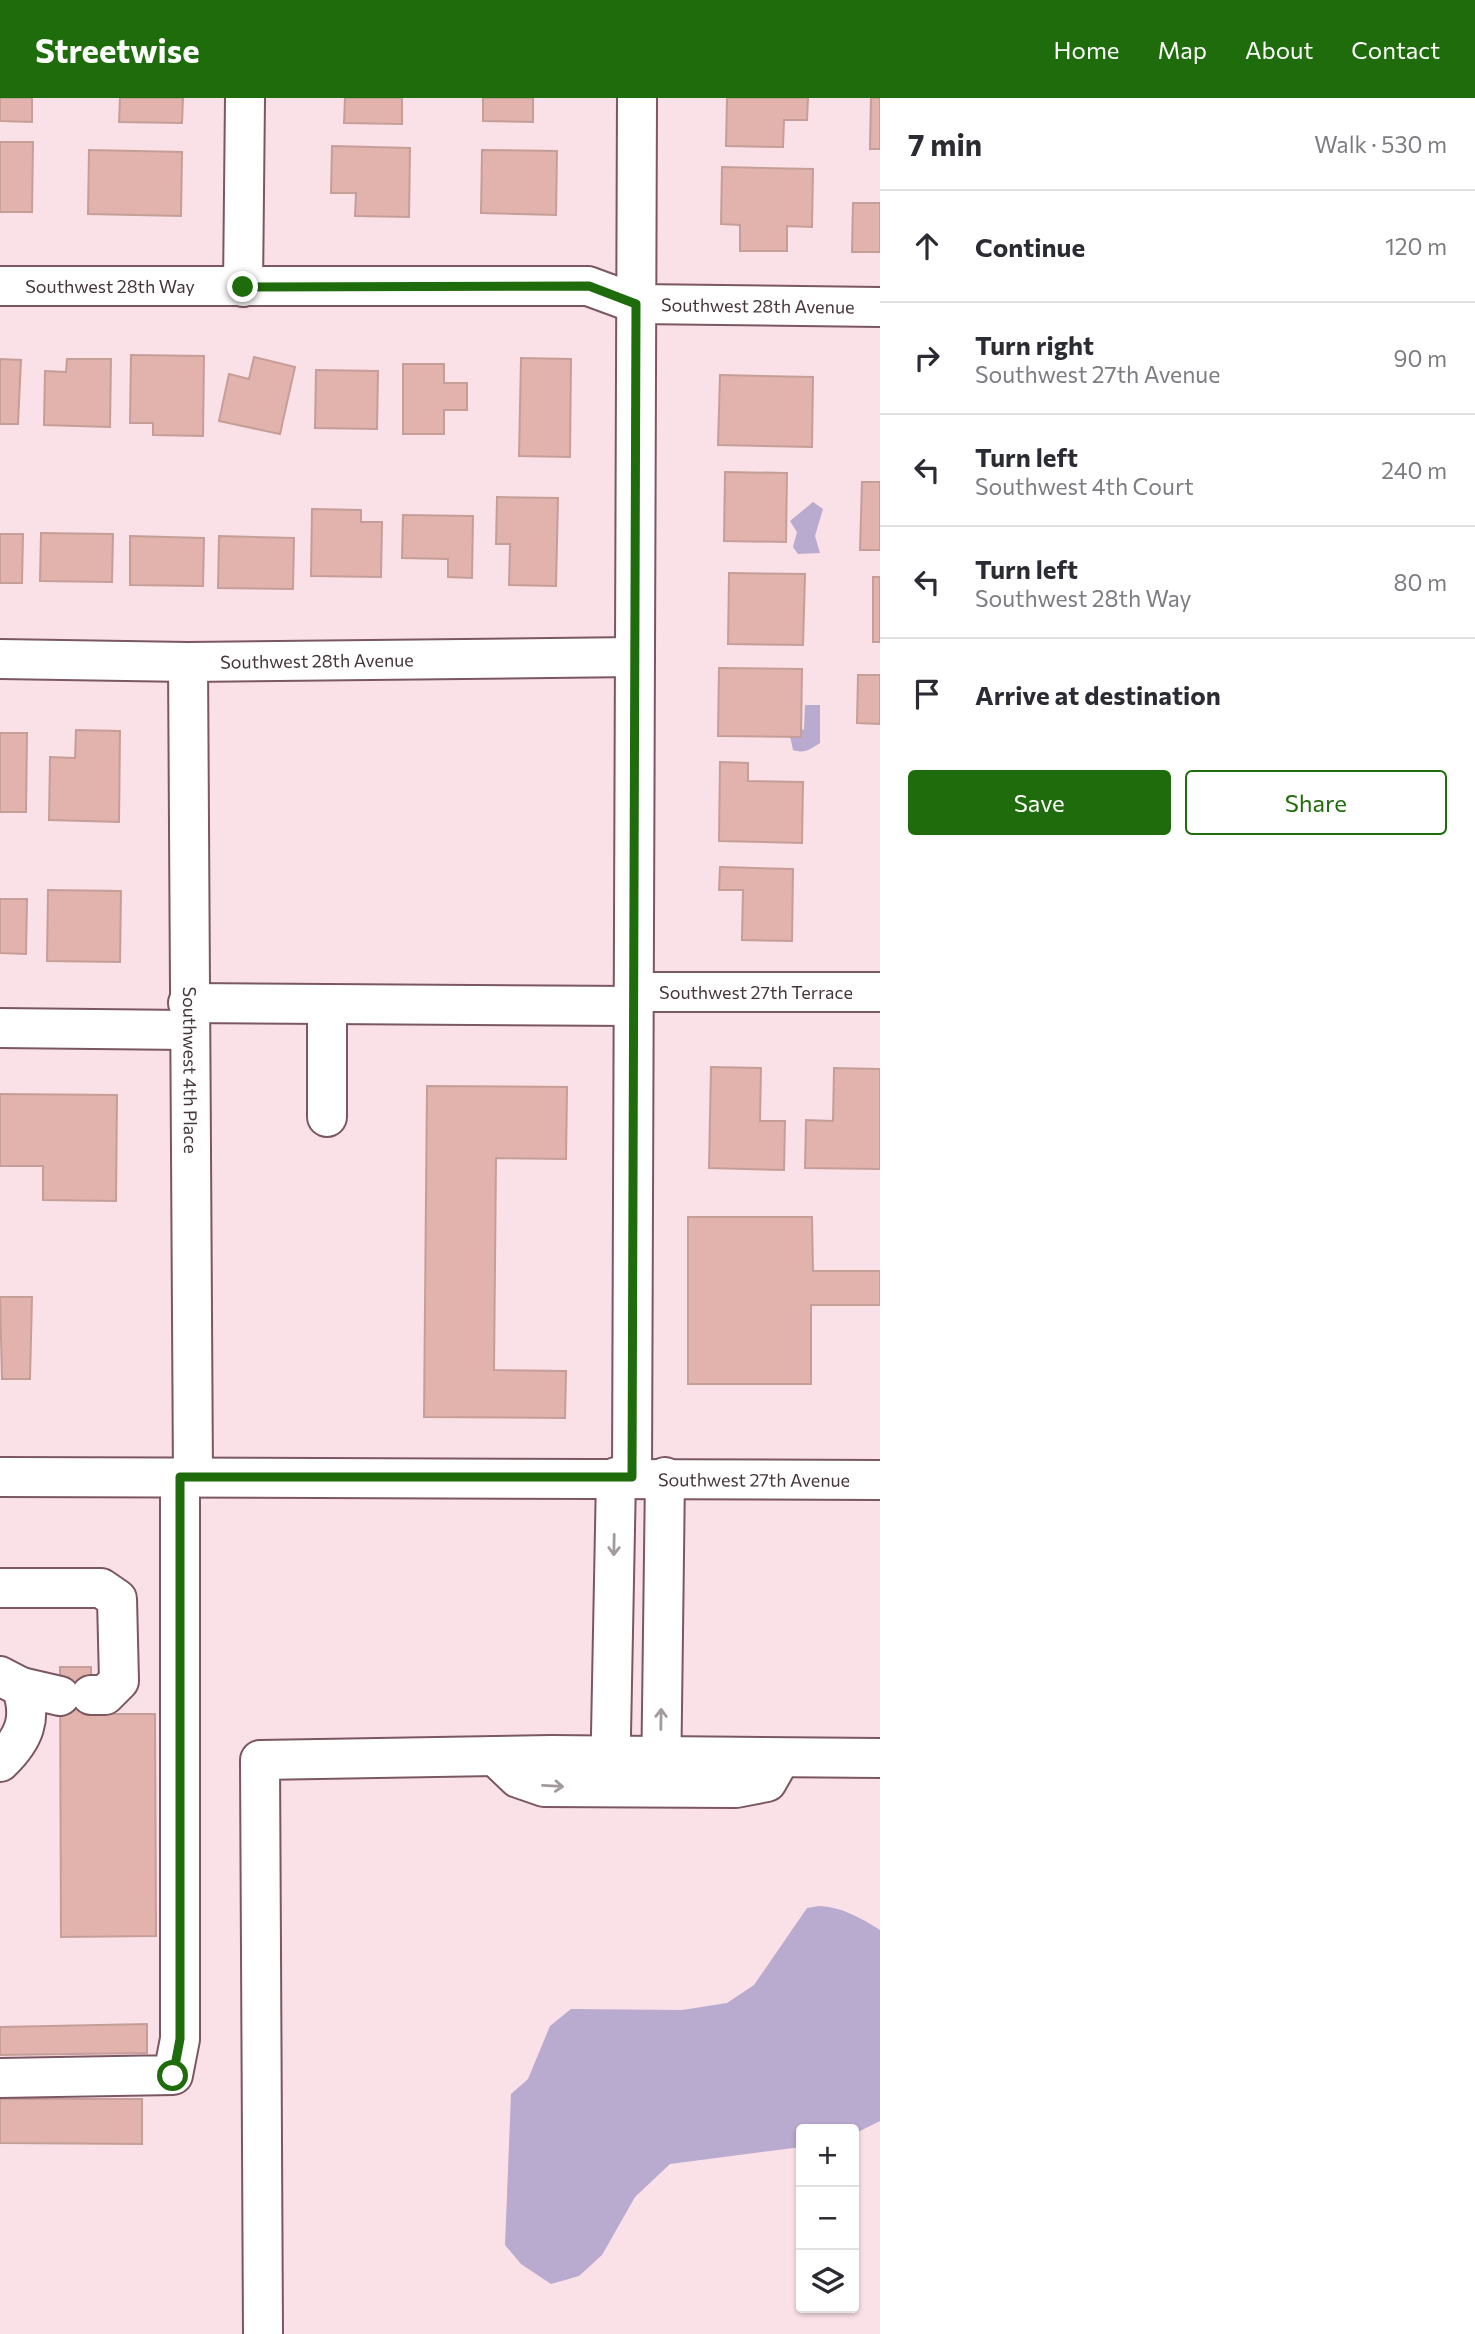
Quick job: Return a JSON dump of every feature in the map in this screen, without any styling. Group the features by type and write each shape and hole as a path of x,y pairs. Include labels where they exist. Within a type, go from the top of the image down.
{"street":[{"path":"243,287 245,98"},
{"path":"637,98 634,999 638,1477 661,1773"},
{"name":"Southwest 28th Way","path":"0,286 589,286 636,304"},
{"name":"Southwest 28th Avenue","path":"636,304 880,307"},
{"name":"Southwest 28th Avenue","path":"0,659 188,662 635,657"},
{"name":"Southwest 4th Place","path":"0,2078 173,2076 180,2039 187,1477 188,662"},
{"name":"Southwest 27th Terrace","path":"188,1016 327,1004 880,992"},
{"path":"327,1004 327,1117"},
{"path":"0,1028 188,1016"},
{"name":"Southwest 27th Avenue","path":"0,1477 638,1477 880,1480"},
{"path":"610,1772 638,1477"},
{"path":"0,1588 101,1588 117,1599 119,1681 105,1695 76,1696 10,1681"},
{"path":"0,1762 16,1746 26,1725 27,1704 10,1681"},
{"path":"263,2334 260,1760 495,1756 518,1778 544,1787 610,1772 661,1773 736,1788 767,1782 780,1759 880,1758"}],"shaded area":[{"path":"813,502 823,509 815,536 820,553 798,554 793,547 797,532 790,521"},
{"path":"805,705 820,705 820,743 807,750 797,751 793,750 790,736 804,729"},
{"path":"819,1906 843,1911 880,1930 880,2121 859,2132 859,2124 796,2124 796,2148 670,2164 635,2197 602,2255 579,2276 551,2284 521,2264 505,2245 511,2094 528,2079 550,2026 571,2009 682,2010 727,2003 754,1985 807,1908"}],"building":[{"path":"0,98 32,98 32,122 0,121"},
{"path":"120,98 183,98 182,123 119,122"},
{"path":"345,98 402,98 402,124 344,123"},
{"path":"483,98 533,98 533,122 483,121"},
{"path":"727,98 808,98 807,120 784,120 783,147 726,146"},
{"path":"871,98 880,98 880,149 870,149"},
{"path":"0,142 33,142 32,212 0,212"},
{"path":"332,146 410,148 409,217 355,216 356,193 331,193"},
{"path":"89,150 182,152 181,216 88,214"},
{"path":"482,150 557,151 556,215 481,213"},
{"path":"722,167 813,169 812,227 787,226 787,251 740,251 740,225 721,224"},
{"path":"853,203 880,203 880,252 852,252"},
{"path":"131,355 204,356 203,436 153,435 153,423 130,423"},
{"path":"254,357 295,367 280,434 219,421 229,374 249,379"},
{"path":"521,358 571,359 570,457 519,456"},
{"path":"0,359 21,360 18,424 0,424"},
{"path":"67,359 111,359 110,427 44,425 45,371 66,372"},
{"path":"403,364 444,364 444,383 467,383 467,410 444,410 444,434 403,434"},
{"path":"316,370 378,371 377,429 315,428"},
{"path":"720,375 813,377 812,447 718,445"},
{"path":"725,472 787,473 786,542 724,541"},
{"path":"862,482 880,482 880,550 860,550"},
{"path":"497,497 558,498 556,586 509,585 510,544 496,544"},
{"path":"312,509 361,510 361,522 382,522 381,577 311,576"},
{"path":"403,515 473,516 472,578 448,577 448,559 402,558"},
{"path":"41,533 113,534 112,582 40,581"},
{"path":"0,534 23,534 22,583 0,583"},
{"path":"130,536 204,538 203,586 130,585"},
{"path":"219,536 294,538 293,589 218,588"},
{"path":"729,573 805,574 803,645 728,644"},
{"path":"873,577 880,577 880,642 873,642"},
{"path":"719,668 802,669 801,737 718,736"},
{"path":"858,675 880,675 880,724 857,723"},
{"path":"76,730 120,731 119,822 49,820 50,757 75,758"},
{"path":"0,733 27,733 26,812 0,812"},
{"path":"720,762 748,763 748,781 803,782 802,843 719,841"},
{"path":"720,867 793,869 792,941 742,940 743,890 719,890"},
{"path":"48,890 121,891 120,962 47,961"},
{"path":"0,899 27,899 26,954 0,953"},
{"path":"711,1067 761,1068 760,1121 785,1121 784,1170 709,1168"},
{"path":"834,1068 880,1069 880,1169 805,1168 806,1120 833,1121"},
{"path":"427,1086 567,1087 566,1159 496,1158 494,1370 566,1371 565,1418 424,1417"},
{"path":"0,1094 117,1095 116,1201 43,1200 43,1166 0,1166"},
{"path":"688,1217 812,1217 813,1271 880,1271 880,1305 811,1305 811,1384 688,1384"},
{"path":"0,1297 32,1297 30,1379 2,1379"},
{"path":"60,1667 91,1667 91,1714 155,1714 156,1936 61,1937"},
{"path":"147,2024 147,2053 0,2055 0,2027"},
{"path":"0,2099 142,2099 142,2144 0,2143"}],"route":[{"path":"173,2076 180,2039 180,1477 632,1477 636,304 589,286 243,287"}]}
